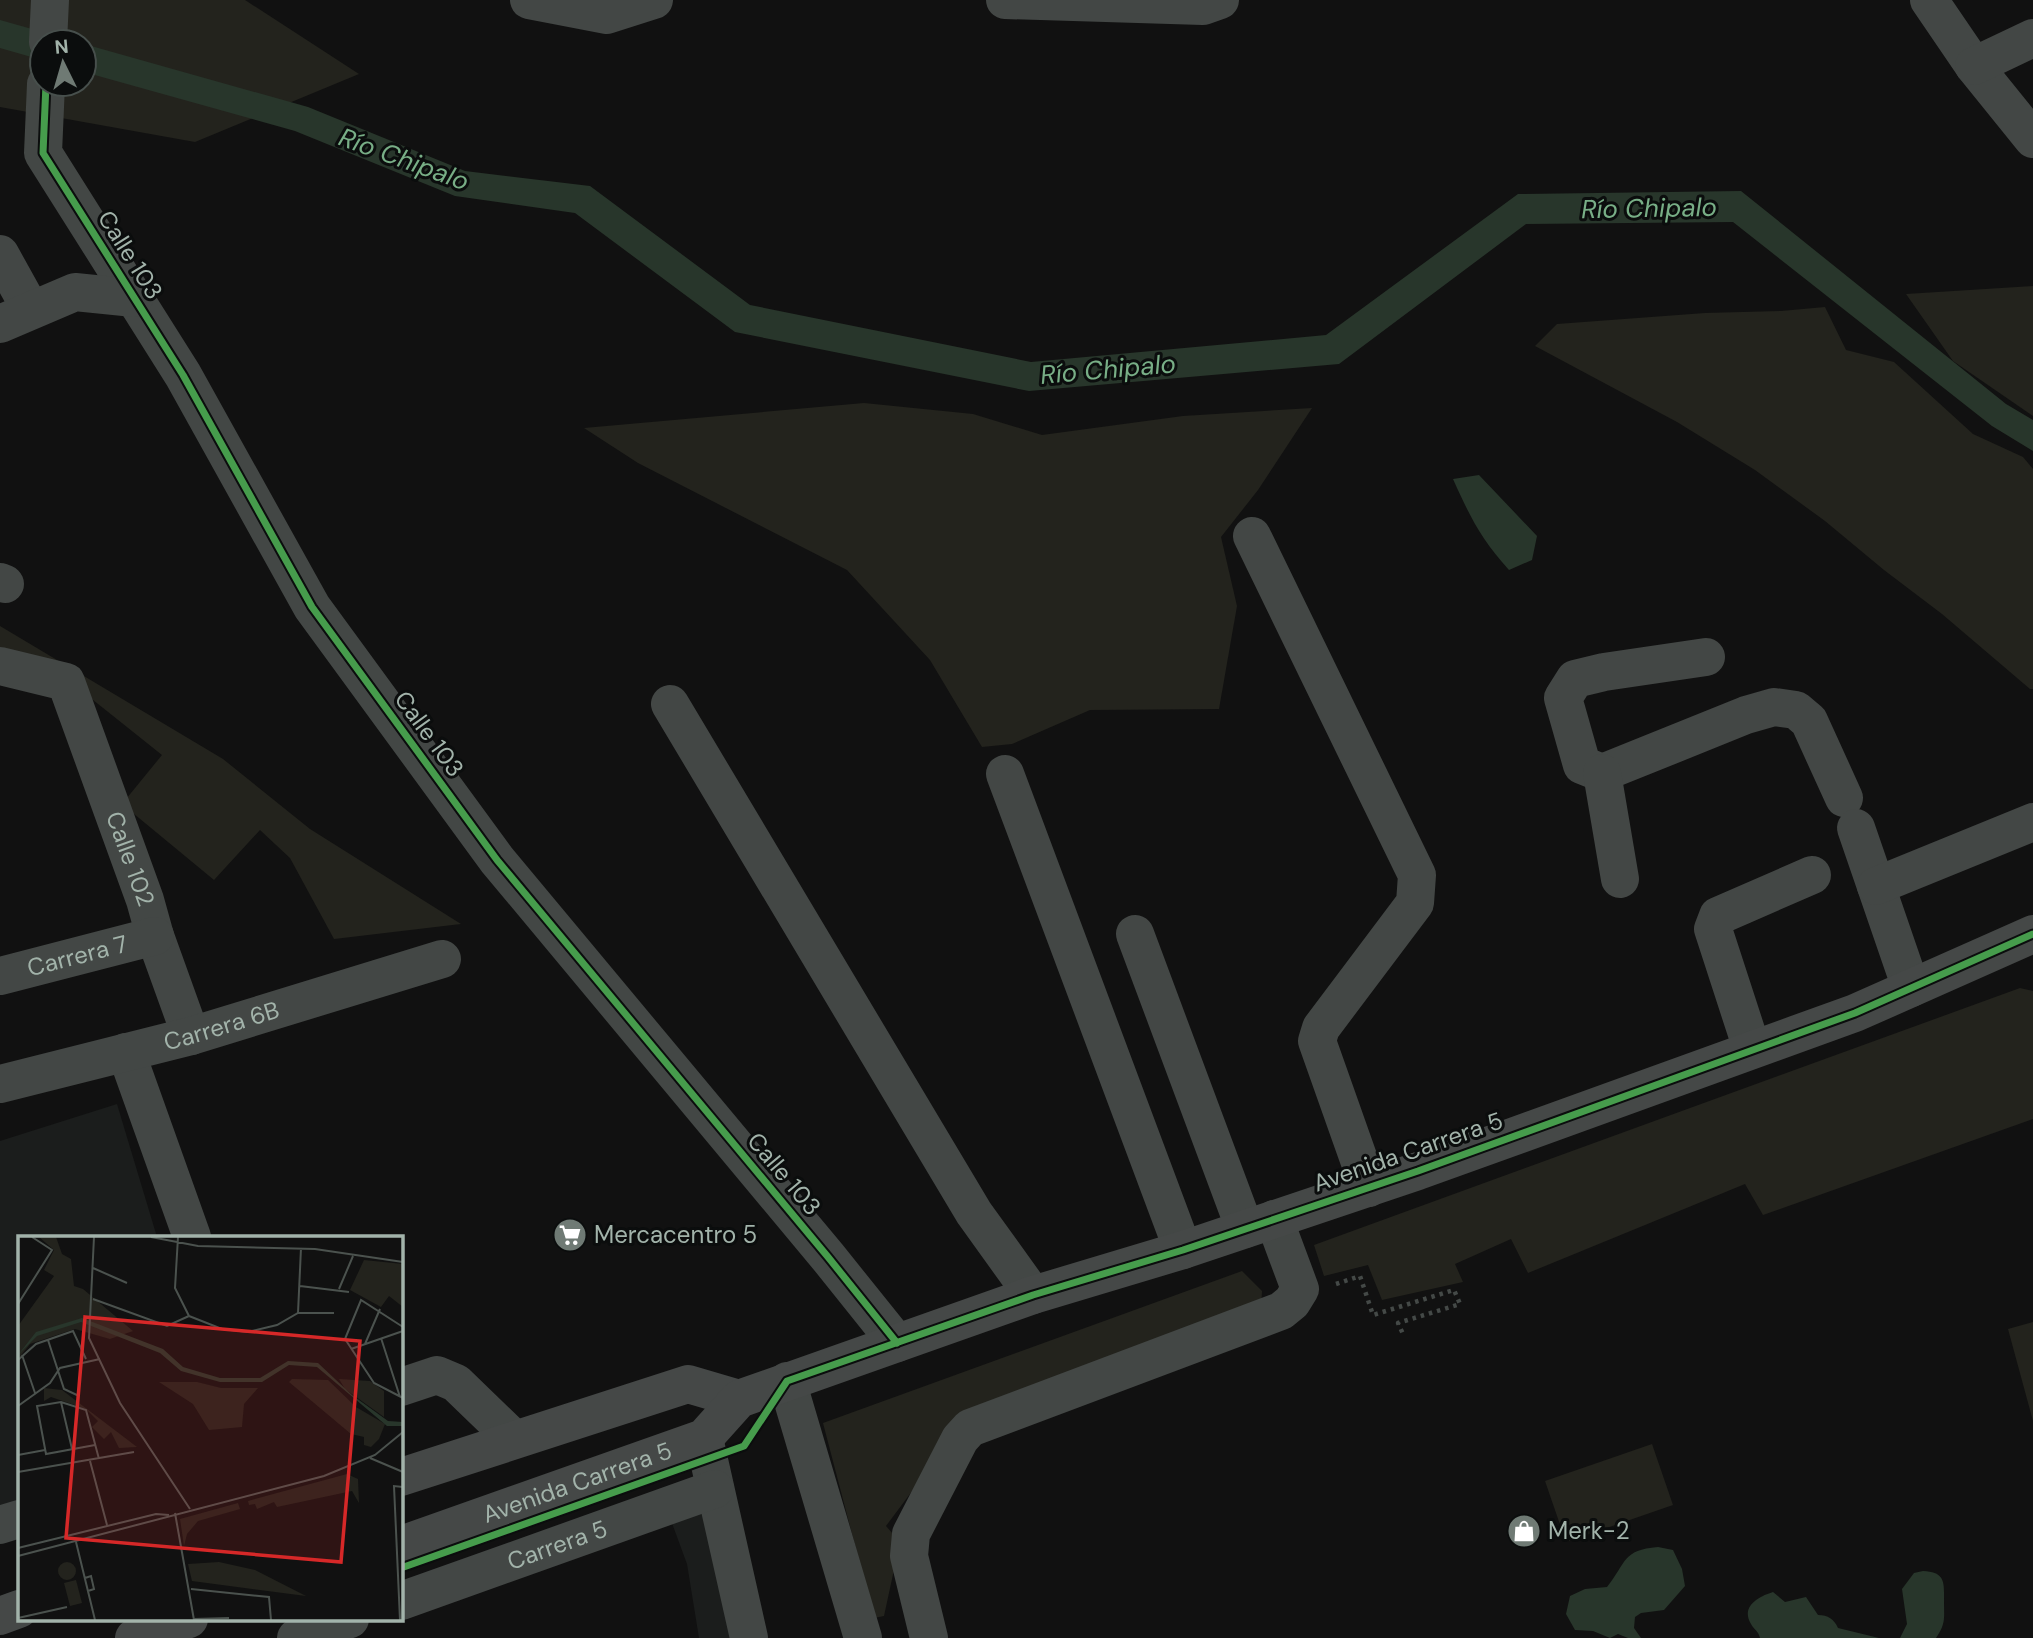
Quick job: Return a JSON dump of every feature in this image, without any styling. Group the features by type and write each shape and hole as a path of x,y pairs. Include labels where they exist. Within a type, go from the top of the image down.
{"main road":[{"name":"Avenida Carrera 5","path":"402,1545 704,1438 739,1399 787,1381 1033,1295 1183,1250 1369,1188 1855,1013 2033,934"},
{"path":"402,1477 688,1384 739,1399"},
{"path":"0,1616 18,1609"},
{"path":"134,1638 186,1620"}],"street":[{"path":"49,28 50,0"},
{"path":"529,0 607,15 654,0"},
{"path":"1005,0 1203,6 1220,0"},
{"path":"1929,0 1974,66 2033,139"},
{"path":"1974,66 2033,38"},
{"name":"Calle 103","path":"46,98 43,153 183,375 312,607 488,849 897,1343"},
{"path":"0,254 16,317 75,292 134,298"},
{"path":"1252,536 1417,875 1415,902 1321,1028 1317,1041 1369,1188"},
{"path":"1706,657 1604,672 1575,679 1563,698 1582,765 1602,773 1746,715 1774,707 1796,710 1809,721 1850,813 1911,988"},
{"name":"Calle 102","path":"0,666 66,682 191,1036"},
{"path":"670,704 974,1213 1033,1295"},
{"path":"1602,773 1620,879"},
{"path":"1005,774 1183,1250"},
{"path":"1876,886 2033,822"},
{"path":"1752,1049 1713,929 1718,916 1812,875"},
{"path":"929,1638 909,1556 911,1534 960,1439 970,1428 1281,1311 1292,1302 1300,1289 1259,1224 1135,934"},
{"name":"Carrera 7","path":"0,976 155,936"},
{"name":"Carrera 6B","path":"0,1084 191,1036 442,959"},
{"path":"126,1052 192,1236"},
{"path":"402,1387 437,1376 456,1383 514,1439"},
{"path":"787,1381 863,1638"},
{"path":"704,1438 749,1638"},
{"name":"Carrera 5","path":"402,1601 715,1489"},
{"path":"0,1525 18,1519"},
{"path":"296,1638 347,1620"}],"path":[{"path":"1328,1287 1360,1276 1373,1315 1454,1290 1460,1304 1398,1323 1403,1334"}],"shaded area":[{"path":"0,0 245,0 359,74 195,142 0,107"},
{"path":"2033,286 2033,416 1953,361 1906,294"},
{"path":"1825,307 1846,350 1894,362 1973,434 2023,457 2033,469 2033,689 1825,521 1755,470 1677,422 1535,346 1557,324"},
{"path":"864,403 973,414 1042,435 1183,416 1312,408 1258,490 1221,537 1237,606 1219,709 1090,710 1012,744 982,747 930,660 847,570 638,463 584,428"},
{"path":"0,626 223,759 310,829 461,924 334,939 290,858 260,830 214,880 122,804 162,755 63,676 0,662"},
{"path":"2020,988 2033,991 2033,1119 1763,1215 1745,1184 1528,1273 1511,1239 1455,1264 1463,1282 1382,1300 1368,1265 1324,1276 1314,1245"},
{"path":"117,1104 157,1236 18,1236 18,1506 0,1513 0,1141"},
{"path":"1242,1271 1262,1291 1261,1311 960,1427 886,1526 900,1542 884,1616 874,1618 823,1423"},
{"path":"2033,1322 2033,1421 2008,1329"},
{"path":"1652,1444 1673,1505 1566,1542 1545,1481"},
{"path":"725,1504 752,1638 699,1638 687,1564 669,1515"}],"water":[{"path":"0,20 28,28 28,56 0,48"},
{"name":"Río Chipalo","path":"98,48 308,107 465,171 590,186 750,305 1031,362 1326,335 1518,194 1741,191 2006,404 2033,420 2033,451 1992,426 1733,222 1526,224 1339,364 1029,391 735,332 575,213 455,196 295,131 98,76"},
{"path":"1479,475 1537,536 1532,560 1509,570 1477,527 1453,479"},
{"path":"1658,1547 1673,1550 1682,1569 1685,1586 1664,1610 1641,1613 1635,1617 1634,1628 1641,1638 1628,1638 1618,1634 1610,1638 1593,1631 1575,1630 1566,1614 1570,1596 1585,1589 1607,1587 1631,1554"},
{"path":"1923,1571 1936,1574 1942,1580 1943,1625 1936,1638 1900,1638 1907,1624 1902,1589 1914,1573"},
{"path":"1773,1592 1785,1602 1806,1597 1818,1615 1830,1618 1838,1628 1879,1638 1760,1638 1748,1618 1748,1612 1757,1599"}],"cycle path":[{"path":"45,98 43,153 183,375 312,607 497,860 897,1343"},
{"path":"402,1568 744,1446 787,1381 1033,1295 1183,1250 1418,1171 1855,1013 2033,934"}],"place":[{"name":"Mercacentro 5","path":"570,1235"},
{"name":"Merk-2","path":"1524,1531"}]}
